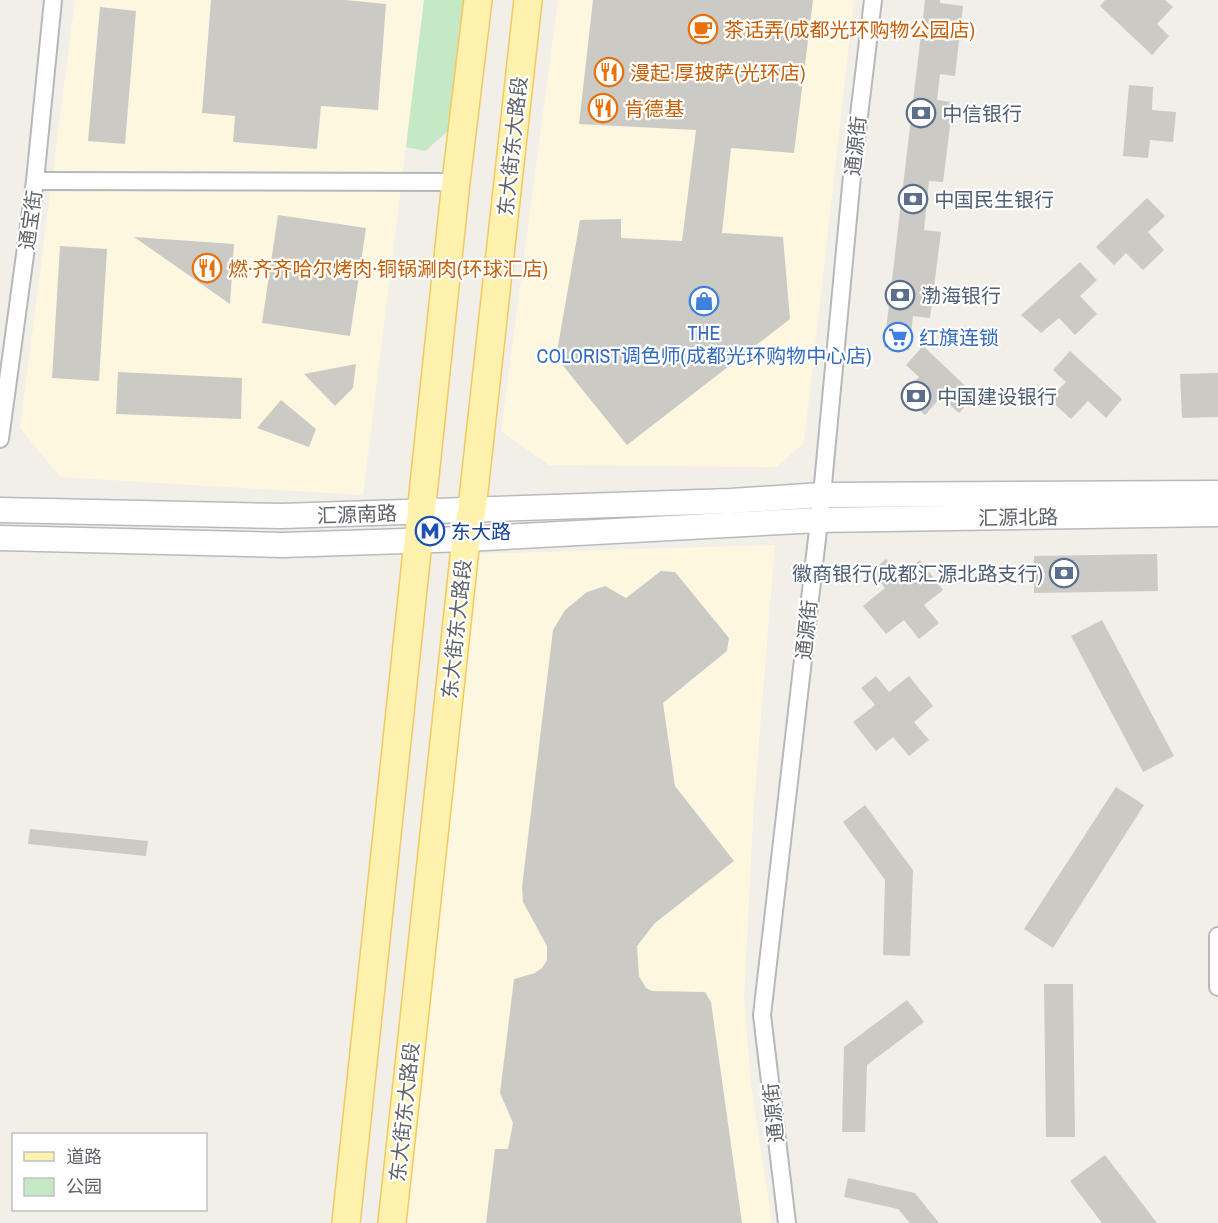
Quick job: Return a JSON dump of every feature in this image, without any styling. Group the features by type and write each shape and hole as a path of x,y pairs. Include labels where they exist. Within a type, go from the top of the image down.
{"main road":[{"path":"346,1223 456,182 478,0"},
{"name":"东大街东大路段","path":"392,1223 466,539 472,509 528,0"}],"street":[{"name":"通宝街","path":"0,439 35,181 53,0"},
{"name":"通源街","path":"787,1223 762,1015 822,495 853,165 873,0"},
{"path":"35,181 456,182"},
{"name":"汇源北路","path":"822,495 1218,493"},
{"name":"汇源南路","path":"0,510 282,516 731,501 822,495"},
{"name":"汇源北路","path":"818,520 1218,514"},
{"name":"汇源南路","path":"0,538 282,545 466,539 818,520"},
{"path":"1218,936 1218,987"}],"shaded area":[{"path":"75,0 424,0 363,495 60,477 20,428"},
{"path":"558,0 854,0 804,443 776,467 549,465 501,431"},
{"path":"775,545 754,802 744,997 751,1086 772,1223 406,1223 476,554"}],"green space":[{"path":"424,0 465,0 448,131 425,151 406,147"}],"building":[{"path":"211,0 345,0 386,4 378,110 321,106 317,149 233,142 235,116 202,113"},
{"path":"593,0 813,0 794,153 731,148 722,233 783,237 790,319 627,445 556,357 580,220 621,219 621,238 682,241 696,130 579,124"},
{"path":"925,0 940,0 940,3 963,6 955,76 940,74 937,100 953,102 943,182 929,181 924,230 941,232 930,318 913,316 909,350 884,347"},
{"path":"1105,0 1165,0 1173,7 1157,24 1169,36 1152,55 1100,6"},
{"path":"100,7 136,11 125,144 88,141"},
{"path":"1129,85 1153,87 1152,110 1176,112 1173,142 1150,140 1148,158 1123,156"},
{"path":"1147,198 1165,216 1148,232 1164,250 1143,270 1126,253 1114,265 1096,247"},
{"path":"278,215 366,228 350,336 262,323"},
{"path":"134,237 234,244 230,304"},
{"path":"60,246 107,249 99,381 52,378"},
{"path":"1080,262 1097,280 1080,296 1097,314 1075,335 1059,318 1041,333 1021,315"},
{"path":"923,346 975,395 959,413 941,397 925,415 903,394 919,377 906,365"},
{"path":"1070,351 1122,399 1106,418 1088,401 1071,419 1049,399 1066,382 1053,370"},
{"path":"356,364 353,388 335,406 304,374"},
{"path":"118,372 242,378 241,419 116,414"},
{"path":"1218,373 1218,417 1182,418 1180,374"},
{"path":"281,400 316,429 309,447 257,428"},
{"path":"1157,554 1158,591 1034,593 1034,556"},
{"path":"886,559 900,576 920,560 943,590 924,605 939,623 919,639 904,620 886,634 863,606 885,588 872,571"},
{"path":"661,571 675,572 729,638 727,651 663,703 675,786 734,861 655,923 637,946 639,976 646,988 652,991 705,992 711,1002 742,1223 486,1223 495,1149 508,1149 513,1123 500,1093 514,979 535,973 547,960 547,946 523,902 522,887 553,630 565,610 587,592 605,586 626,598"},
{"path":"1102,620 1174,756 1143,772 1071,636"},
{"path":"876,676 889,692 909,676 933,706 914,722 929,740 909,756 893,737 876,751 853,722 875,705 861,688"},
{"path":"1116,787 1144,805 1053,948 1024,929"},
{"path":"865,805 913,870 910,956 883,955 885,880 843,822"},
{"path":"30,829 148,841 146,856 28,844"},
{"path":"1044,984 1073,984 1075,1137 1046,1137"},
{"path":"907,1000 924,1022 867,1065 865,1132 842,1132 844,1047"},
{"path":"1105,1155 1157,1223 1102,1223 1070,1181"},
{"path":"848,1178 915,1193 939,1223 910,1223 898,1209 844,1197"}],"place":[{"name":"茶话弄(成都光环购物公园店)","path":"703,29"},
{"name":"漫起·厚披萨(光环店)","path":"609,72"},
{"name":"肯德基","path":"603,108"},
{"name":"中信银行","path":"921,113"},
{"name":"中国民生银行","path":"913,199"},
{"name":"燃·齐齐哈尔烤肉·铜锅涮肉(环球汇店)","path":"207,268"},
{"name":"渤海银行","path":"900,295"},
{"name":"THE COLORIST调色师(成都光环购物中心店)","path":"704,301"},
{"name":"红旗连锁","path":"898,337"},
{"name":"中国建设银行","path":"916,396"},
{"name":"东大路","path":"430,531"},
{"name":"徽商银行(成都汇源北路支行)","path":"1064,573"}]}
